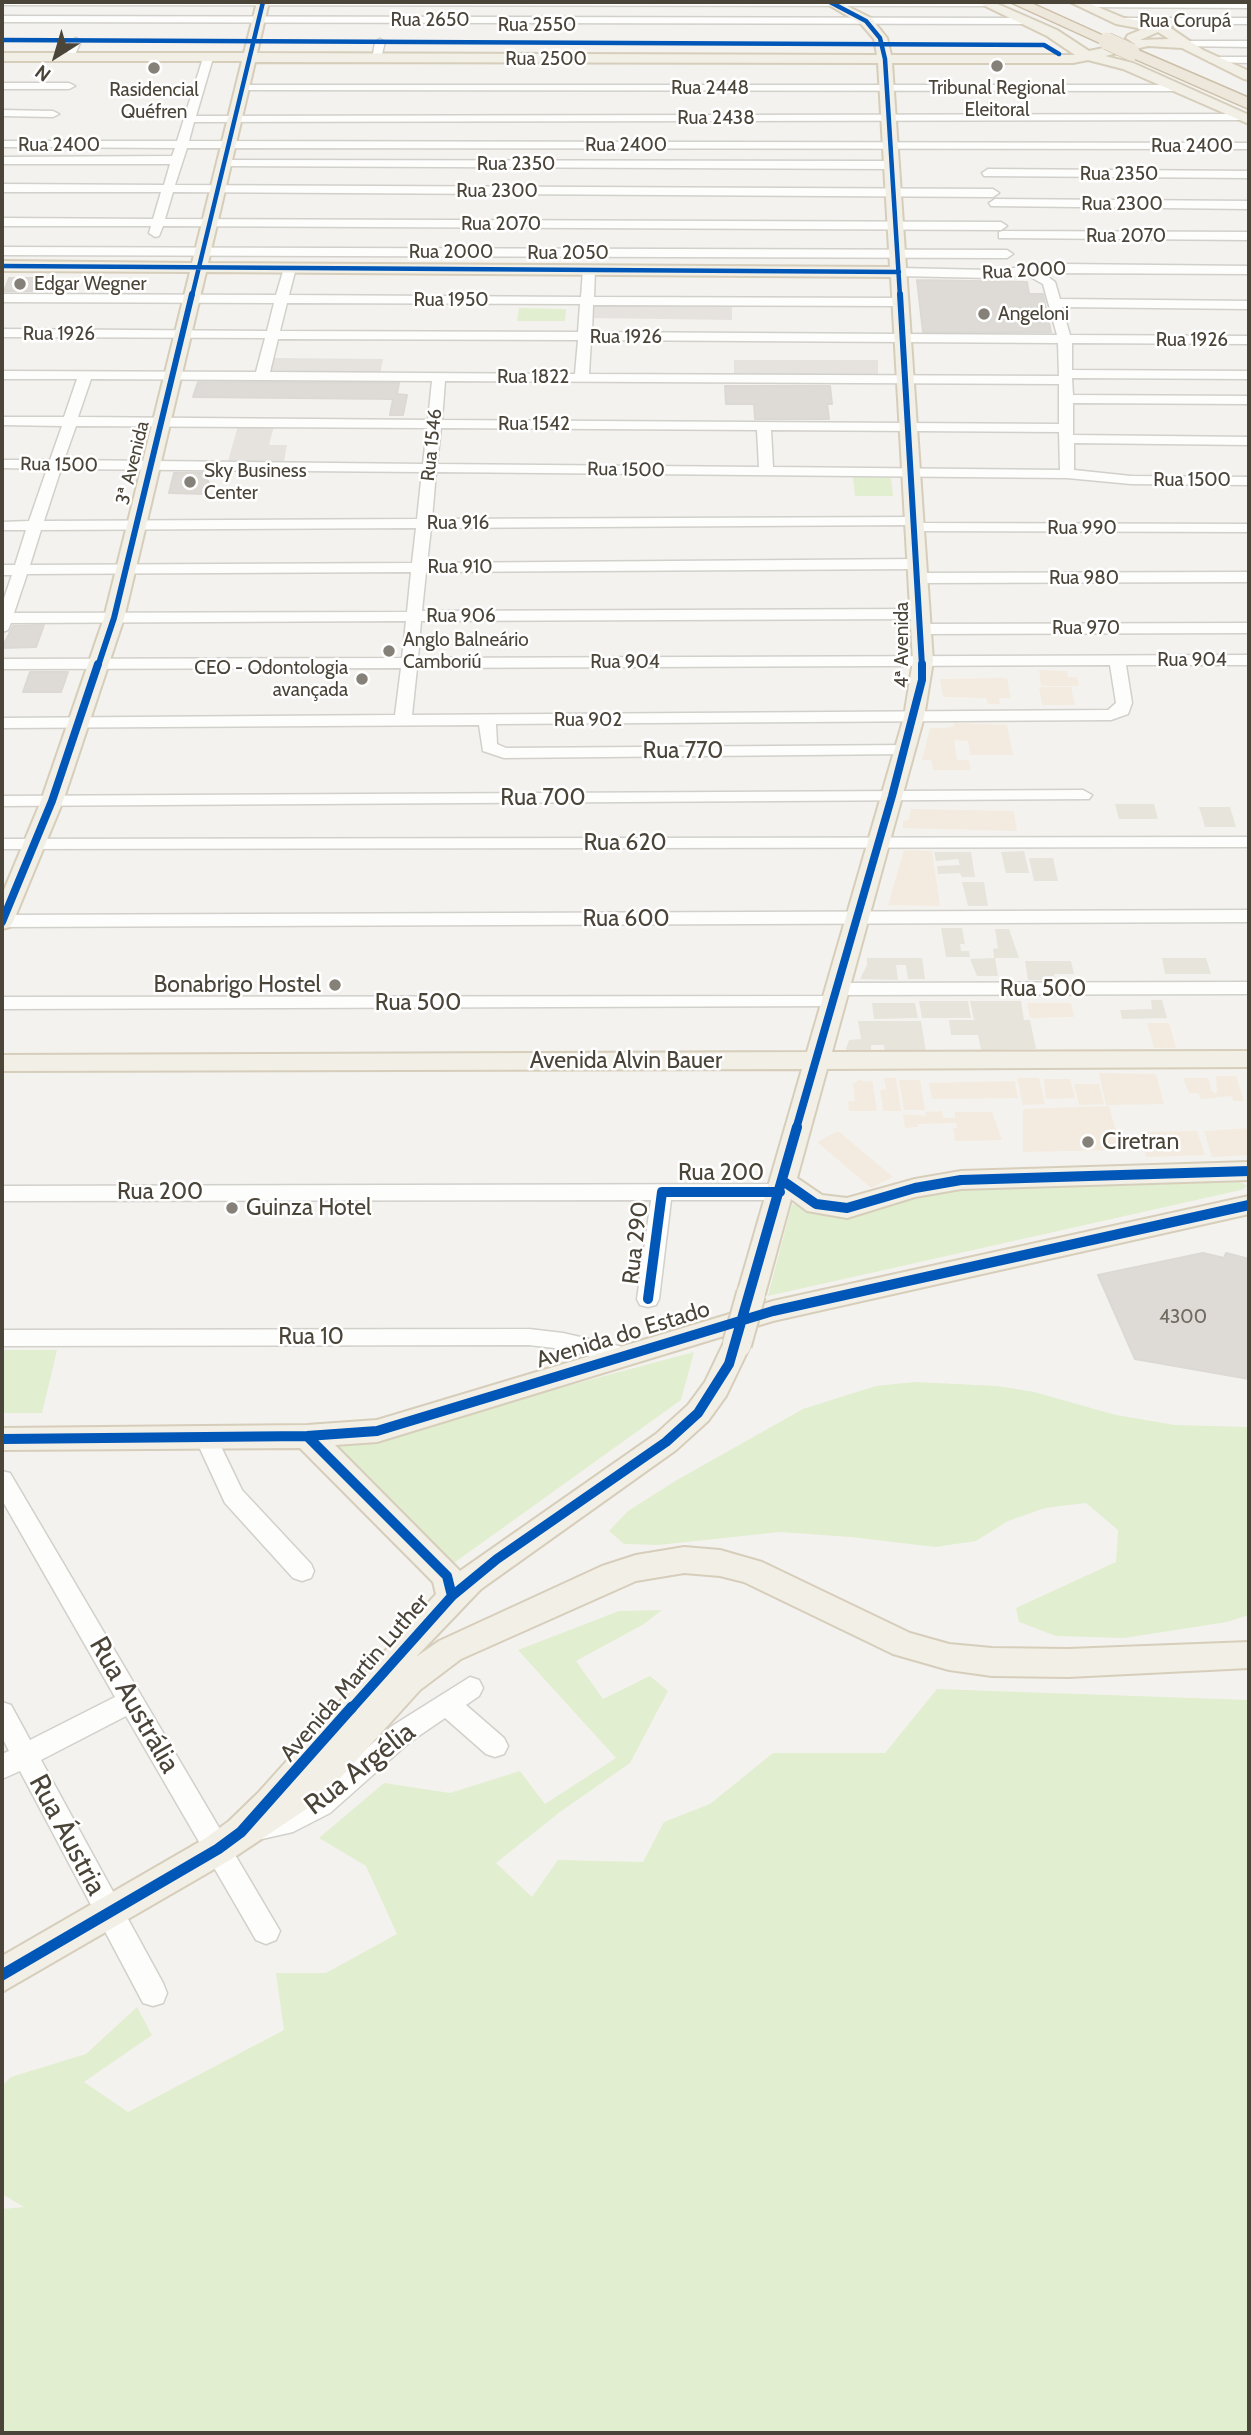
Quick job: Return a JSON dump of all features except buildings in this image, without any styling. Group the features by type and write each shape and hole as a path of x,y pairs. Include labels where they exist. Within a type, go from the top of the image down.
{"highway":[{"path":"1017,2 1111,48 1135,46 1249,97"},
{"path":"1031,2 1111,48"},
{"path":"1135,46 1247,114"}],"main road":[{"name":"3ª Avenida","path":"2,921 36,844 101,664 263,2"},
{"name":"4ª Avenida","path":"751,1294 914,717 923,661 885,60 882,44 866,21 831,2"},
{"path":"984,2 1060,37 1089,57 1111,48 1147,42 1182,41"},
{"path":"1079,3 1140,31 1135,46"},
{"path":"1121,21 1156,27 1213,60 1249,76"},
{"path":"1073,48 1135,46 1156,27 1174,21 1182,41"},
{"name":"Rua 2550","path":"2,40 1044,45 1073,48"},
{"path":"1044,45 1055,51 1060,59"},
{"path":"1111,48 1178,88 1247,114"},
{"name":"Rua 2500","path":"2,57 885,60 1089,57"},
{"name":"Rua 2000","path":"2,266 147,259 201,260 290,268 899,272"},
{"name":"Avenida Alvin Bauer","path":"2,1063 1249,1059"},
{"path":"781,1187 816,1204 847,1208 915,1188 961,1180 1249,1171"},
{"name":"Avenida do Estado","path":"2,1439 307,1436 377,1431 619,1355 821,1299 1249,1205"},
{"path":"1210,1214 1249,1219"},
{"name":"Avenida Martin Luther","path":"2,1975 230,1840 452,1596 497,1559 666,1442 698,1413 716,1388 737,1344 751,1294"},
{"path":"307,1436 447,1576 452,1596"},
{"path":"230,1840 296,1798 322,1776 409,1680 450,1650 613,1575 636,1568 684,1560 751,1571 893,1640 949,1657 992,1662 1068,1663 1249,1655"}],"street":[{"path":"2,2 984,2"},
{"path":"1079,3 1249,5"},
{"name":"Rua 2650","path":"2,19 1026,21"},
{"name":"Rua Corupá","path":"1121,21 1249,21"},
{"path":"68,57 76,41"},
{"path":"1182,41 1249,44"},
{"path":"376,58 380,42"},
{"path":"2,251 147,259 208,58"},
{"path":"1213,60 1249,60"},
{"path":"2,86 69,86"},
{"name":"Rua 2448","path":"242,88 454,103 887,88 1178,88"},
{"name":"Rua 2438","path":"190,119 234,119 454,103 889,118 982,145 1247,114"},
{"path":"2,113 53,114"},
{"name":"Rua 2400","path":"2,144 1249,146"},
{"path":"982,145 1012,272"},
{"name":"Rua 2350","path":"982,145 1249,175"},
{"path":"2,160 177,160"},
{"name":"Rua 2350","path":"224,164 892,165"},
{"name":"Rua 2300","path":"2,188 218,190 434,222 733,224 894,192 994,198 1249,205"},
{"name":"Rua 2070","path":"2,222 896,225 1002,231 1249,236"},
{"name":"Rua 2050","path":"201,260 434,222 733,224 898,254 1007,254"},
{"path":"733,224 737,271"},
{"path":"262,376 290,268"},
{"path":"582,377 589,270"},
{"name":"Rua 2000","path":"899,272 1249,270"},
{"path":"1029,271 1049,282 1065,339 1067,474"},
{"name":"Rua 1950","path":"2,298 901,302"},
{"path":"1056,303 1249,305"},
{"name":"Rua 1926","path":"2,333 1249,340"},
{"name":"Rua 1822","path":"2,376 906,379 1249,375"},
{"path":"3,621 85,376"},
{"name":"Rua 1546","path":"403,721 439,377"},
{"path":"1066,399 1249,400"},
{"name":"Rua 1542","path":"2,421 909,427 1249,441"},
{"path":"764,426 766,471"},
{"name":"Rua 1500","path":"2,464 1067,474 1131,480 1249,481"},
{"name":"Rua 916","path":"2,526 915,524"},
{"name":"Rua 990","path":"915,524 1249,528"},
{"name":"Rua 910","path":"2,570 419,567 918,571"},
{"name":"Rua 980","path":"918,571 1249,578"},
{"name":"Rua 906","path":"3,621 414,616 921,622"},
{"name":"Rua 970","path":"921,622 1249,628"},
{"name":"Rua 904","path":"2,664 1249,660"},
{"name":"Rua 902","path":"2,723 1111,715 1122,710 1124,703 1117,661"},
{"name":"Rua 770","path":"487,720 489,747 504,753 905,749"},
{"name":"Rua 700","path":"2,801 1083,795"},
{"name":"Rua 620","path":"2,844 1249,842"},
{"name":"Rua 600","path":"2,921 1249,916"},
{"name":"Rua 500","path":"2,1003 1249,988"},
{"name":"Rua 200","path":"2,1194 662,1192 781,1187"},
{"name":"Rua 290","path":"648,1299 662,1192"},
{"name":"Rua 10","path":"2,1338 529,1337 563,1340 619,1355"},
{"path":"206,1438 233,1496 302,1571"},
{"name":"Rua Austrália","path":"5,1492 131,1701 230,1840 267,1931"},
{"name":"Rua Argélia","path":"230,1840 293,1820 321,1805 401,1734 470,1688"},
{"path":"13,1761 131,1701"},
{"path":"446,1703 495,1746"},
{"name":"Rua Áustria","path":"2,1713 13,1761 110,1913 153,1993"}],"shaded area":[{"path":"587,305 732,307 732,320 586,318"},
{"path":"269,358 383,359 380,375 264,373"},
{"path":"734,360 878,360 878,376 734,376"},
{"path":"238,426 274,426 269,445 287,445 284,462 228,461"},
{"path":"1039,670 1067,671 1068,677 1077,677 1079,686 1041,686"},
{"path":"1007,678 1011,698 999,698 1000,704 988,704 986,698 943,697 940,679"},
{"path":"1039,687 1071,687 1075,705 1042,705"},
{"path":"954,723 1007,725 1013,755 970,755 968,741 954,740 957,760 969,760 971,770 933,770 931,760 922,760 930,728 946,728 954,726"},
{"path":"1115,804 1154,804 1158,819 1119,819"},
{"path":"1199,807 1230,807 1236,827 1205,827"},
{"path":"911,809 1014,811 1017,831 903,828 903,821 908,820"},
{"path":"904,850 932,851 940,906 888,905"},
{"path":"1024,851 1029,873 1006,873 1001,852"},
{"path":"934,852 971,852 975,877 962,877 960,873 938,874 937,866 960,865 958,859 936,861"},
{"path":"1029,858 1053,858 1058,881 1034,881"},
{"path":"962,882 984,882 988,906 968,906"},
{"path":"941,928 962,928 965,944 960,944 961,951 969,951 970,957 946,957"},
{"path":"995,929 1009,929 1019,958 995,958 998,976 977,976 970,959 994,958 993,949 998,948"},
{"path":"867,958 922,958 925,979 908,979 906,965 896,965 898,980 860,979 867,965"},
{"path":"1162,958 1206,958 1211,974 1165,974"},
{"path":"1025,961 1071,961 1074,974 1054,974 1055,980 1028,980"},
{"path":"1151,1000 1162,1000 1167,1018 1122,1019 1120,1010 1152,1009"},
{"path":"919,1001 968,1001 971,1018 922,1018"},
{"path":"970,1001 1021,1001 1024,1020 1030,1020 1036,1049 981,1050 978,1035 951,1035 949,1020 974,1020"},
{"path":"872,1003 915,1003 918,1018 874,1019"},
{"path":"1027,1003 1071,1003 1074,1017 1030,1018"},
{"path":"858,1021 921,1021 926,1052 885,1053 884,1045 871,1045 871,1052 845,1052 849,1040 861,1039"},
{"path":"1147,1023 1169,1023 1176,1048 1154,1048"},
{"path":"1099,1073 1156,1074 1164,1104 1106,1105"},
{"path":"1216,1076 1236,1076 1244,1101 1233,1101 1232,1096 1200,1099 1198,1093 1189,1093 1183,1078 1208,1078 1212,1092 1217,1093"},
{"path":"872,1078 877,1111 849,1111 848,1102 855,1101 853,1084 859,1080 871,1082"},
{"path":"884,1078 896,1078 901,1111 883,1111 880,1090 886,1089"},
{"path":"1017,1078 1039,1078 1045,1104 1023,1105"},
{"path":"1044,1079 1070,1079 1075,1098 1046,1099"},
{"path":"899,1080 920,1080 925,1110 904,1110"},
{"path":"1015,1081 1018,1098 932,1099 929,1083"},
{"path":"1074,1084 1099,1084 1104,1104 1079,1105"},
{"path":"1109,1106 1121,1150 1023,1152 1023,1109"},
{"path":"942,1111 943,1118 955,1118 955,1112 992,1112 1002,1140 955,1141 953,1128 957,1128 956,1123 918,1124 918,1127 905,1128 903,1114 926,1116 925,1112"},
{"path":"1249,1128 1249,1155 1212,1157 1204,1131"},
{"path":"838,1131 893,1177 871,1188 817,1142"},
{"path":"1197,1131 1205,1155 1146,1157 1139,1132"}],"green space":[{"path":"519,308 566,309 565,321 517,321"},
{"path":"853,477 891,478 893,496 855,496"},
{"path":"1240,1182 1247,1186 1241,1190 768,1296 792,1204 827,1214 854,1217 909,1196 958,1190"},
{"path":"2,1350 57,1350 42,1413 2,1413"},
{"path":"694,1352 681,1400 451,1565 331,1449"},
{"path":"915,1382 997,1386 1034,1392 1116,1415 1175,1425 1249,1427 1249,1615 1227,1622 1124,1638 1056,1636 1019,1622 1016,1608 1116,1562 1118,1530 1086,1503 1045,1508 1008,1521 976,1541 935,1547 780,1532 658,1545 624,1544 609,1531 628,1511 677,1480 803,1409 876,1386"},
{"path":"662,1610 644,1624 576,1661 603,1699 650,1676 668,1691 630,1763 560,1812 496,1863 532,1897 558,1860 643,1862 664,1822 710,1804 773,1753 885,1753 937,1689 1249,1700 1249,2433 2,2433 2,2209 24,2207 2,2194 2,2086 11,2077 86,2054 137,2007 152,2035 84,2082 128,2112 284,2030 276,1973 326,1973 397,1934 366,1866 319,1838 384,1783 450,1793 520,1771 545,1804 616,1758 518,1650 619,1611"}],"cycle path":[{"path":"2,922 52,801 114,618 263,2"},
{"path":"2,1975 218,1849 241,1832 452,1596 497,1559 666,1442 698,1413 729,1364 892,796 922,680 922,629 885,59 880,38 866,21 830,2"},
{"path":"2,40 1044,45 1059,54"},
{"path":"2,266 899,272"},
{"path":"783,1181 816,1204 847,1208 915,1188 961,1180 1249,1171"},
{"path":"648,1299 662,1192 780,1192"},
{"path":"2,1439 307,1436 377,1431 773,1311 1249,1205"},
{"path":"307,1436 447,1576 452,1596"}],"place":[{"name":"Tribunal Regional Eleitoral","path":"997,66"},
{"name":"Rasidencial Quéfren","path":"154,68"},
{"name":"Edgar Wegner","path":"20,284"},
{"name":"Angeloni","path":"984,314"},
{"name":"Sky Business Center","path":"190,482"},
{"name":"Anglo Balneário Camboriú","path":"389,651"},
{"name":"CEO - Odontologia avançada","path":"362,679"},
{"name":"Bonabrigo Hostel","path":"335,985"},
{"name":"Ciretran","path":"1088,1142"},
{"name":"Guinza Hotel","path":"232,1208"}]}
